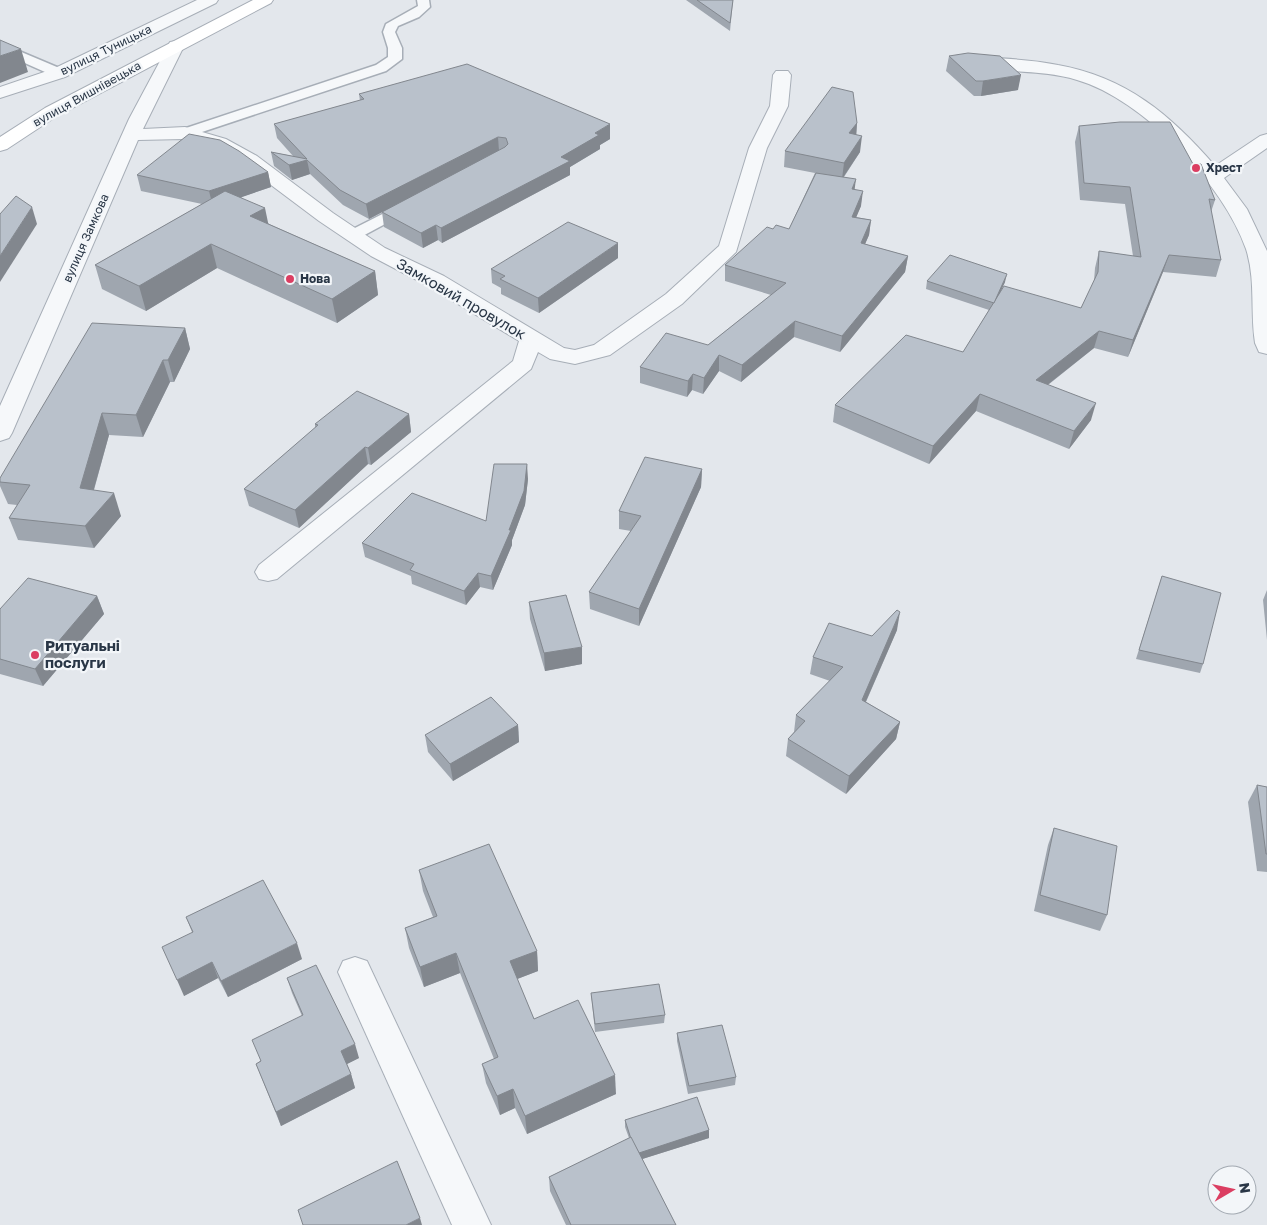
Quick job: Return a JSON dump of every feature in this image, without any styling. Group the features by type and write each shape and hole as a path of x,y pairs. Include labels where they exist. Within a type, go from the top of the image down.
{"main road":[{"name":"вулиця Вишнівецька","path":"0,145 51,112 265,0"}],"street":[{"name":"вулиця Туницька","path":"3,92 59,73 210,0"},
{"name":"вулиця Замкова","path":"0,433 138,119 176,46"},
{"path":"960,60 1049,69 1083,76 1109,86 1136,101 1172,133 1197,158 1245,220 1256,248 1263,276 1267,347"},
{"path":"531,339 558,354 575,357 602,350 674,299 729,248 758,148 779,106 782,75"},
{"name":"Замковий провулок","path":"132,135 185,133 219,143 250,160 378,252 436,281 531,339 523,364 268,572"},
{"path":"1212,177 1267,140"},
{"path":"355,972 472,1225"}],"lane":[{"path":"185,133 381,68 395,59 395,48 389,32 392,24 415,14 424,6 423,0"},
{"path":"0,47 59,73"},
{"path":"353,235 422,198"}],"building":[{"path":"697,0 733,0 730,23"},
{"path":"0,40 21,49 0,56"},
{"path":"968,53 1000,56 1021,75 976,81 949,56"},
{"path":"467,64 610,124 595,133 599,135 561,157 570,161 441,228 436,225 421,233 382,212 505,147 508,144 506,138 498,137 366,204 340,190 307,160 289,165 271,152 307,159 274,124 364,99 359,94"},
{"path":"832,87 853,92 857,123 849,133 862,136 844,163 785,151"},
{"path":"1120,122 1170,122 1193,164 1201,164 1215,200 1209,199 1221,260 1169,255 1133,340 1099,331 1036,380 1096,403 1074,431 980,394 933,446 835,405 906,335 963,352 1004,286 1081,308 1098,272 1099,251 1141,257 1130,187 1084,183 1079,126"},
{"path":"189,134 220,140 268,172 209,191 137,175"},
{"path":"816,173 856,179 852,189 863,191 852,217 871,220 861,243 908,256 842,336 795,321 742,365 719,355 704,378 693,374 688,381 640,367 666,333 708,345 786,283 725,265 767,227 773,229 776,225 789,229"},
{"path":"225,191 265,208 250,216 375,271 332,299 211,244 139,286 95,265"},
{"path":"16,196 32,207 0,256 0,214"},
{"path":"568,222 618,243 538,298 500,279 505,276 491,269"},
{"path":"950,255 1007,274 994,303 927,281"},
{"path":"92,323 185,328 168,360 163,360 136,415 102,413 80,488 114,493 85,526 9,518 30,485 0,482 0,478"},
{"path":"357,391 409,414 368,448 365,447 295,510 244,489 318,425 315,424"},
{"path":"645,457 702,469 639,609 589,592 641,516 619,511"},
{"path":"494,464 527,464 524,491 509,530 511,530 491,576 478,573 464,591 410,570 414,564 362,543 412,493 486,521"},
{"path":"1162,576 1221,593 1203,664 1139,650"},
{"name":"Ритуальні послуги","path":"28,578 97,596 35,669 0,659 0,609"},
{"path":"566,595 582,647 544,653 529,602"},
{"path":"897,610 900,612 862,700 900,722 849,776 788,739 805,721 796,715 843,667 813,657 829,623 872,636"},
{"path":"491,697 518,725 450,764 425,735"},
{"path":"1257,785 1267,787 1267,854 1266,854"},
{"path":"1054,828 1117,846 1107,915 1040,895"},
{"path":"489,844 537,951 510,961 534,1019 578,1000 615,1075 525,1116 513,1089 497,1096 482,1064 498,1057 456,953 420,967 405,928 437,916 419,870"},
{"path":"263,880 297,943 221,981 212,962 177,980 162,947 193,932 186,917"},
{"path":"316,965 355,1044 341,1051 351,1074 276,1112 256,1064 261,1061 252,1040 303,1015 287,978"},
{"path":"659,984 665,1015 595,1024 591,993"},
{"path":"722,1025 736,1077 689,1086 677,1033"},
{"path":"697,1097 709,1130 639,1153 631,1139 625,1120"},
{"path":"631,1137 676,1225 571,1225 549,1177"},
{"path":"397,1161 420,1218 406,1225 303,1225 298,1210"}],"place":[{"name":"Хрест","path":"1196,168"},
{"name":"Нова","path":"290,279"},
{"name":"Ритуальні послуги","path":"35,655"}]}
